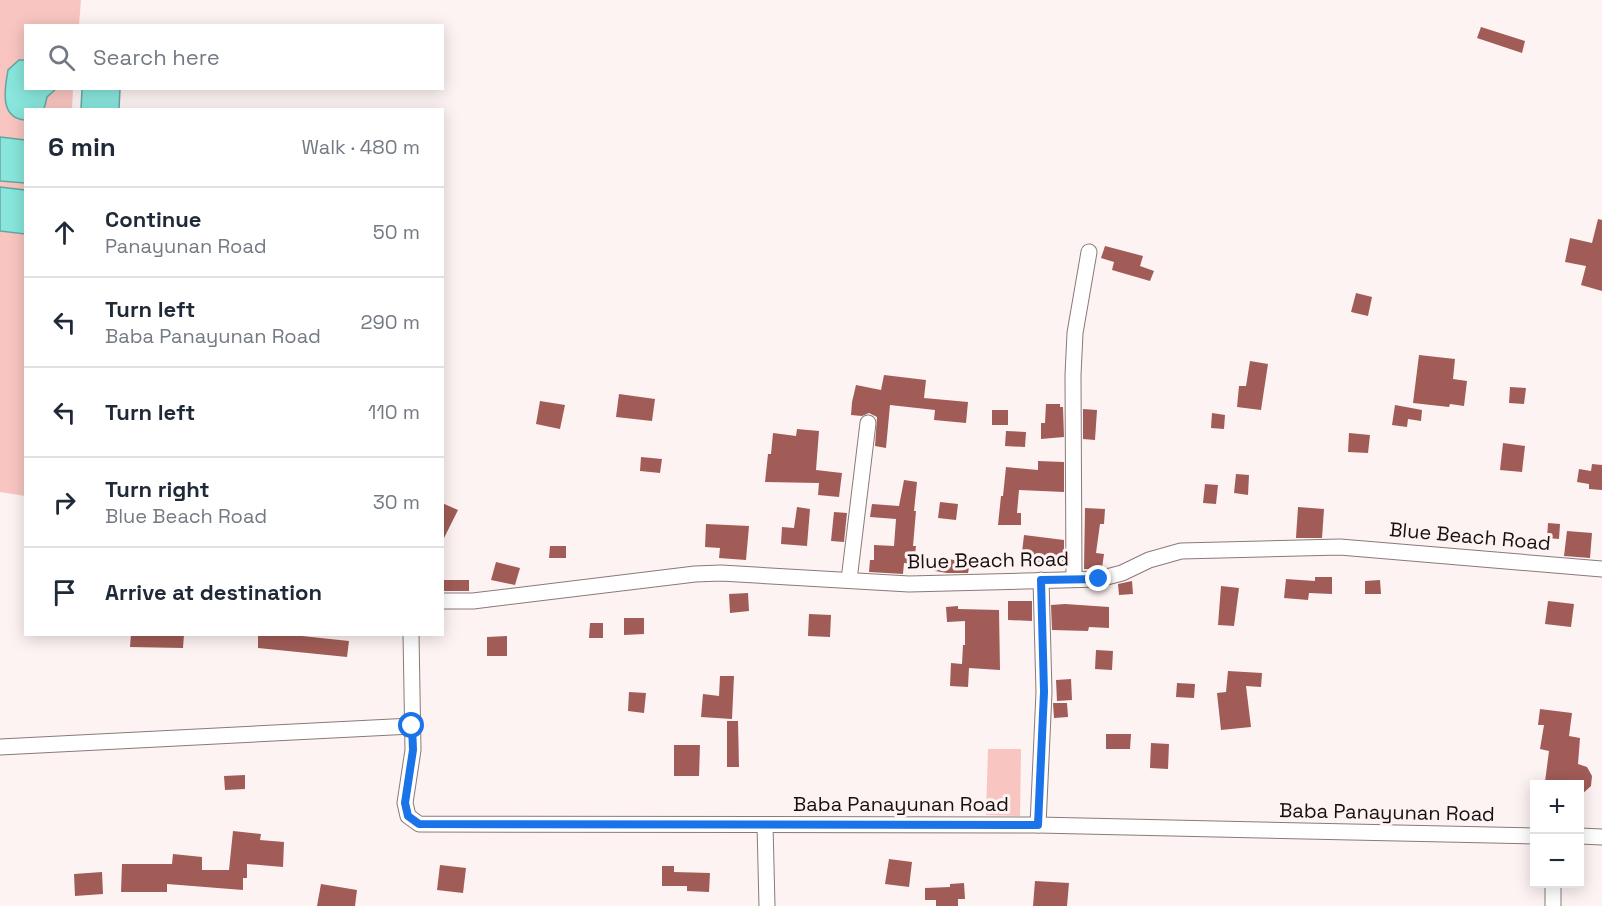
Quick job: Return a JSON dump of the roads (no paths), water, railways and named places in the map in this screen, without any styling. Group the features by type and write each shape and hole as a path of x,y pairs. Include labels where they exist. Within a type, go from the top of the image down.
{"street":[{"path":"1074,579 1073,375 1075,333 1089,252"},
{"path":"849,580 868,423"},
{"name":"Blue Beach Road","path":"444,601 473,601 694,574 909,584 1099,579 1122,573 1149,560 1181,551 1340,547 1602,569"},
{"path":"1038,825 1044,692 1041,580"},
{"path":"0,747 412,726 411,636"},
{"name":"Baba Panayunan Road","path":"412,726 413,750 405,803 408,816 412,820 419,824 429,825 1038,825 1530,836"},
{"path":"765,825 767,906"},
{"path":"1584,836 1602,837"},
{"path":"1553,906 1554,888"}],"water":[{"path":"19,60 24,60 24,90 55,90 47,97 44,108 24,108 24,120 11,114 5,95 8,70"},
{"path":"82,90 120,90 119,108 81,108"},
{"path":"0,137 24,140 24,183 0,181"},
{"path":"0,187 24,190 24,234 0,231"}]}
